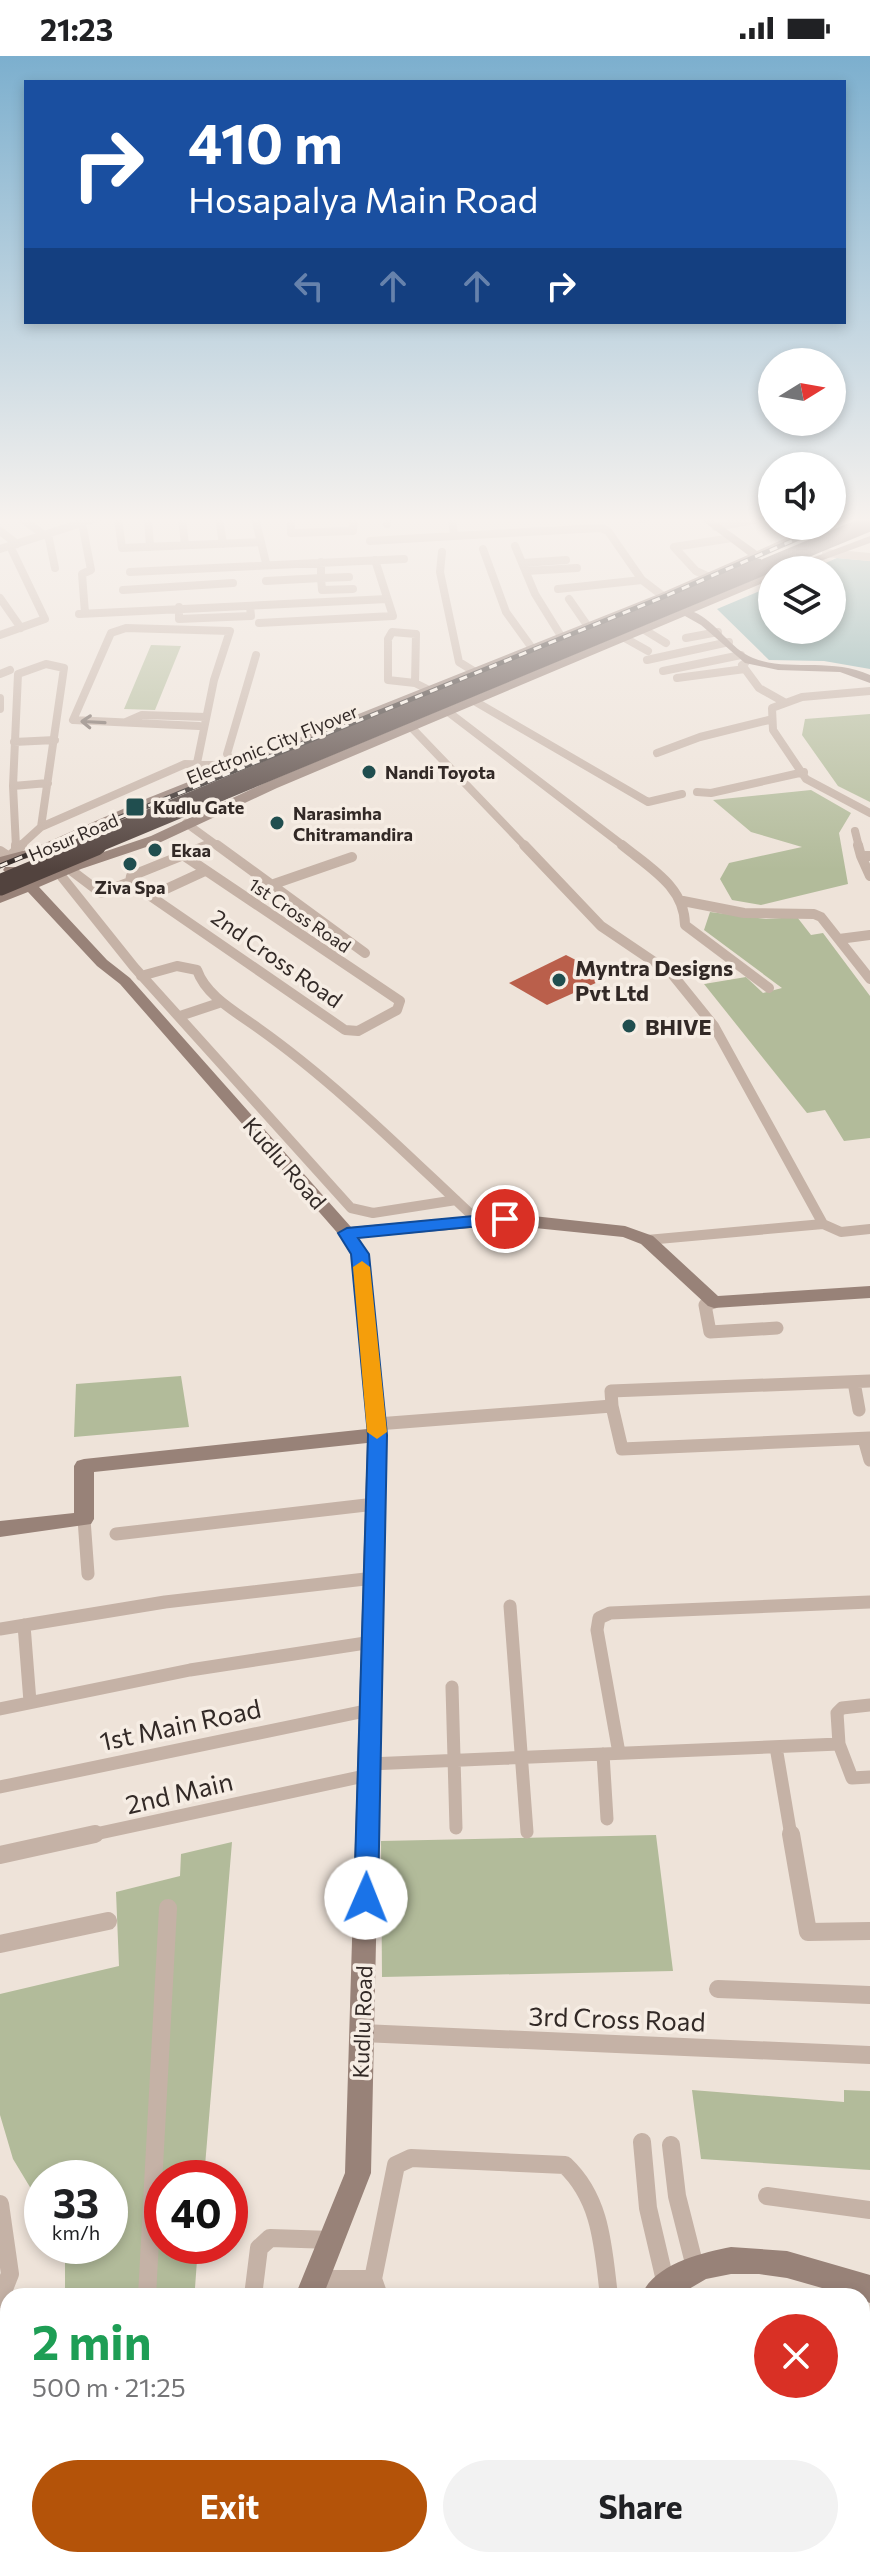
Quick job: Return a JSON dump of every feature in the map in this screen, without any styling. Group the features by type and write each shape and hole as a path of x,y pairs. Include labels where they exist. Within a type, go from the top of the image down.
{"highway":[{"name":"Hosur Road","path":"12,872 261,762 476,673 592,635"},
{"name":"Electronic City Flyover","path":"12,872 594,635"},
{"name":"Hosur Road","path":"12,872 468,698 614,635"}],"street":[{"path":"110,635 73,720 199,726"},
{"path":"193,763 199,726 206,717 229,635"},
{"path":"390,635 388,680 421,686 416,635"},
{"path":"453,635 459,662 476,673"},
{"path":"523,635 532,648"},
{"path":"53,897 54,886 67,874 94,861 156,839 186,823 447,711 468,698 627,635"},
{"path":"653,635 666,643"},
{"path":"686,638 701,635"},
{"path":"722,635 744,661 766,696 784,702"},
{"name":"Hosur Road","path":"12,872 39,851 233,769 261,762 421,686 476,673 561,636"},
{"path":"623,637 648,655 729,642"},
{"path":"233,769 227,754 256,655"},
{"path":"677,678 744,661"},
{"path":"663,671 744,661 840,668 870,679"},
{"path":"0,899 12,872 41,827 64,668 49,663 18,674 12,872"},
{"path":"0,674 10,670"},
{"path":"870,691 802,697 784,702 772,708 769,720 773,735 804,772 806,779 866,812 870,820"},
{"path":"0,698 0,709"},
{"path":"468,698 648,802 682,794"},
{"path":"447,711 621,844 672,887 683,901 685,925 769,988"},
{"path":"124,723 142,715 206,717"},
{"path":"193,763 208,724 206,717"},
{"path":"657,753 700,737 769,720"},
{"path":"410,726 601,926 672,974 714,1026 823,1224"},
{"path":"14,742 55,740"},
{"path":"41,827 193,763 233,769"},
{"path":"697,792 804,772"},
{"path":"13,786 48,783"},
{"path":"739,786 754,789"},
{"path":"186,823 365,953"},
{"path":"855,831 870,876"},
{"path":"67,874 101,893 130,882 131,876 213,843"},
{"name":"1st Cross Road","path":"183,855 400,1001"},
{"path":"271,885 352,857"},
{"path":"12,872 94,861"},
{"path":"153,895 205,871"},
{"name":"Kudlu Road","path":"12,872 53,897 126,971 347,1233 360,1254 377,1430 358,2173 312,2287"},
{"name":"Kudlu Road","path":"12,872 102,963 126,971"},
{"path":"67,874 126,971 180,1016 351,1208 373,1213 456,1200"},
{"name":"2nd Cross Road","path":"130,882 345,1030 358,1031 397,1010 400,1001"},
{"path":"683,901 744,913 814,914 821,917 870,979"},
{"path":"839,939 870,935"},
{"path":"126,971 172,966 193,968 222,1002 309,1064 478,1221"},
{"path":"180,1016 222,1002"},
{"path":"347,1233 505,1219 622,1231 647,1240 714,1302"},
{"path":"647,1240 823,1224 841,1232 870,1229"},
{"path":"777,1328 710,1332 705,1305 870,1292"},
{"path":"870,1381 611,1391 622,1449 867,1438 870,1460"},
{"path":"854,1382 859,1410"},
{"path":"88,1574 84,1466 377,1430 612,1406"},
{"path":"116,1534 375,1504"},
{"path":"0,1529 84,1519"},
{"path":"0,1629 165,1602 374,1578"},
{"path":"607,1819 611,1754 597,1630 599,1618 610,1613 870,1602"},
{"path":"510,1606 527,1832"},
{"path":"24,1625 30,1702"},
{"path":"0,1709 190,1670 372,1642"},
{"path":"452,1687 456,1828"},
{"path":"870,1705 842,1708 837,1713 839,1744 852,1778 870,1777"},
{"name":"1st Main Road","path":"0,1787 370,1710"},
{"name":"2nd Main","path":"0,1855 369,1769 454,1760 839,1744"},
{"path":"776,1747 808,1932 870,1931"},
{"path":"147,2288 168,1908"},
{"path":"0,1944 108,1921"},
{"path":"718,1989 870,1995"},
{"name":"3rd Cross Road","path":"362,2033 870,2055"},
{"path":"642,2142 660,2288"},
{"path":"671,2145 677,2196 695,2267"},
{"path":"312,2287 376,2288 389,2186 396,2165 411,2158 565,2165 577,2175 596,2207 608,2288"},
{"path":"767,2196 870,2210"},
{"path":"0,2204 10,2274 4,2288"},
{"path":"254,2288 259,2248 270,2238 332,2240"},
{"path":"664,2288 695,2267 722,2260 781,2262 867,2288"}],"green space":[{"path":"151,645 181,646 155,710 124,709"},
{"path":"870,714 870,802 838,786 802,735 805,719"},
{"path":"811,790 851,813 839,833 848,884 761,905 732,900 720,879 729,863 802,847 751,832 713,800"},
{"path":"710,912 766,919 797,917 811,935 823,933 870,996 870,1138 844,1141 825,1110 807,1113 704,984 746,977 763,993 782,988 704,930"},
{"path":"181,1376 189,1427 74,1437 76,1384"},
{"path":"656,1835 673,1971 382,1977 381,1841"},
{"path":"232,1842 206,2160 144,2160 144,2264 197,2264 195,2288 65,2288 65,2264 128,2264 128,2160 24,2160 24,2177 13,2159 0,2115 0,1994 119,1966 116,1892 180,1876 181,1854"},
{"path":"692,2090 844,2102 844,2090 870,2091 870,2170 701,2159"}],"water":[{"path":"744,635 758,635 758,644 846,644 846,635 870,635 870,669 824,661 769,660"}],"building":[{"name":"Myntra Designs Pvt Ltd","path":"566,955 609,977 547,1005 509,983"}],"railway":[{"path":"0,866 569,635"}],"slow traffic":[{"path":"362,1267 377,1432"}],"place":[{"name":"Nandi Toyota","path":"369,772"},
{"name":"Kudlu Gate","path":"135,807"},
{"name":"Narasimha Chitramandira","path":"277,823"},
{"name":"Ekaa","path":"155,850"},
{"name":"Ziva Spa","path":"130,864"},
{"name":"Myntra Designs Pvt Ltd","path":"559,980"},
{"name":"BHIVE","path":"629,1026"}],"route":[{"path":"366,1898 377,1435 371,1344 360,1254 347,1233 505,1219"}]}
